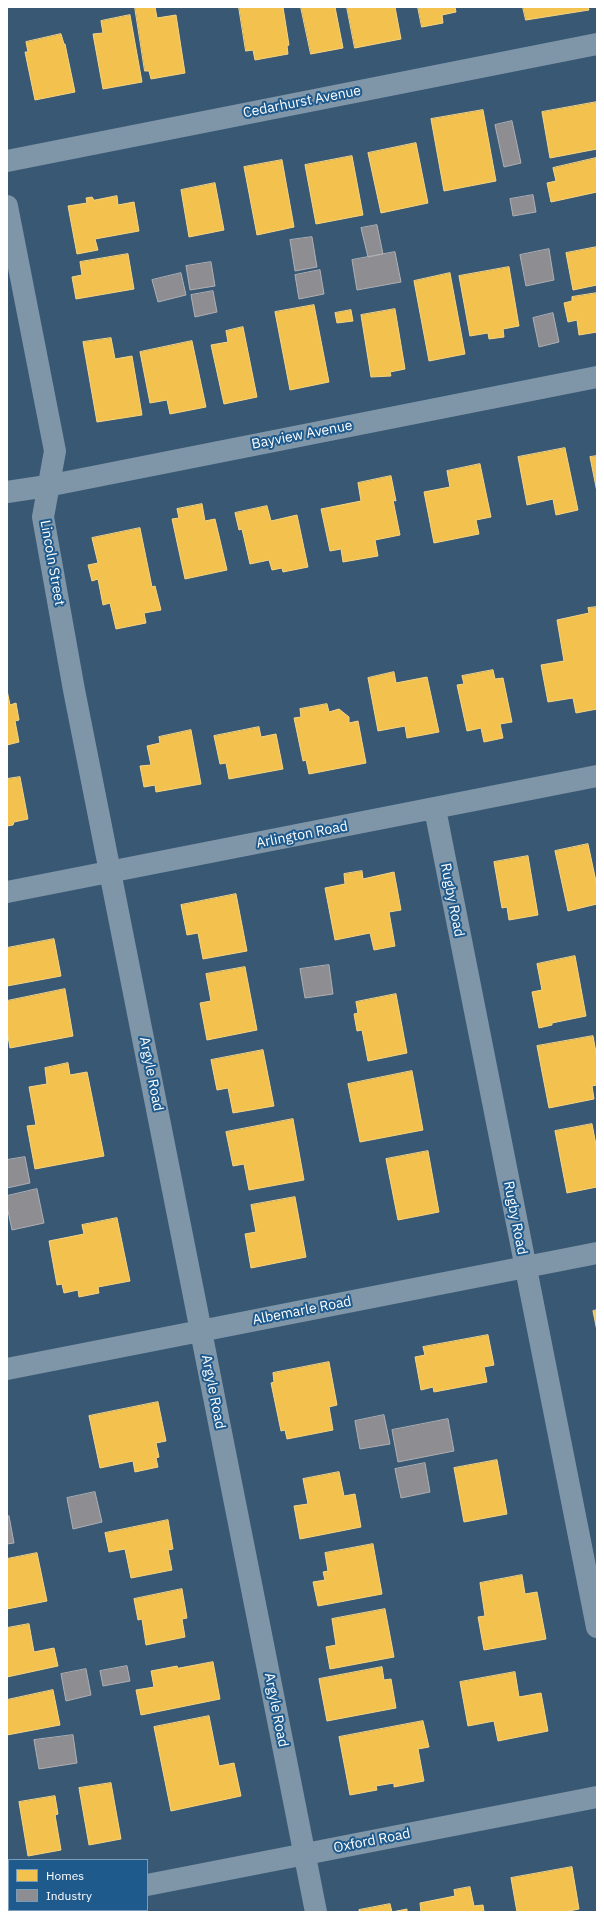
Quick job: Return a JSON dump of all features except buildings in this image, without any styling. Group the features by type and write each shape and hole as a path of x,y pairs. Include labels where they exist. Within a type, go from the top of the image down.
{"street":[{"name":"Cedarhurst Avenue","path":"7,161 597,44"},
{"name":"Lincoln Street","path":"7,206 55,451 47,486 43,517 74,690 111,872"},
{"name":"Bayview Avenue","path":"7,492 47,486 597,377"},
{"name":"Arlington Road","path":"7,892 597,776"},
{"name":"Rugby Road","path":"435,809 597,1627"},
{"name":"Argyle Road","path":"111,872 316,1912"},
{"name":"Albemarle Road","path":"7,1369 597,1253"},
{"name":"Oxford Road","path":"148,1885 597,1797"}]}
